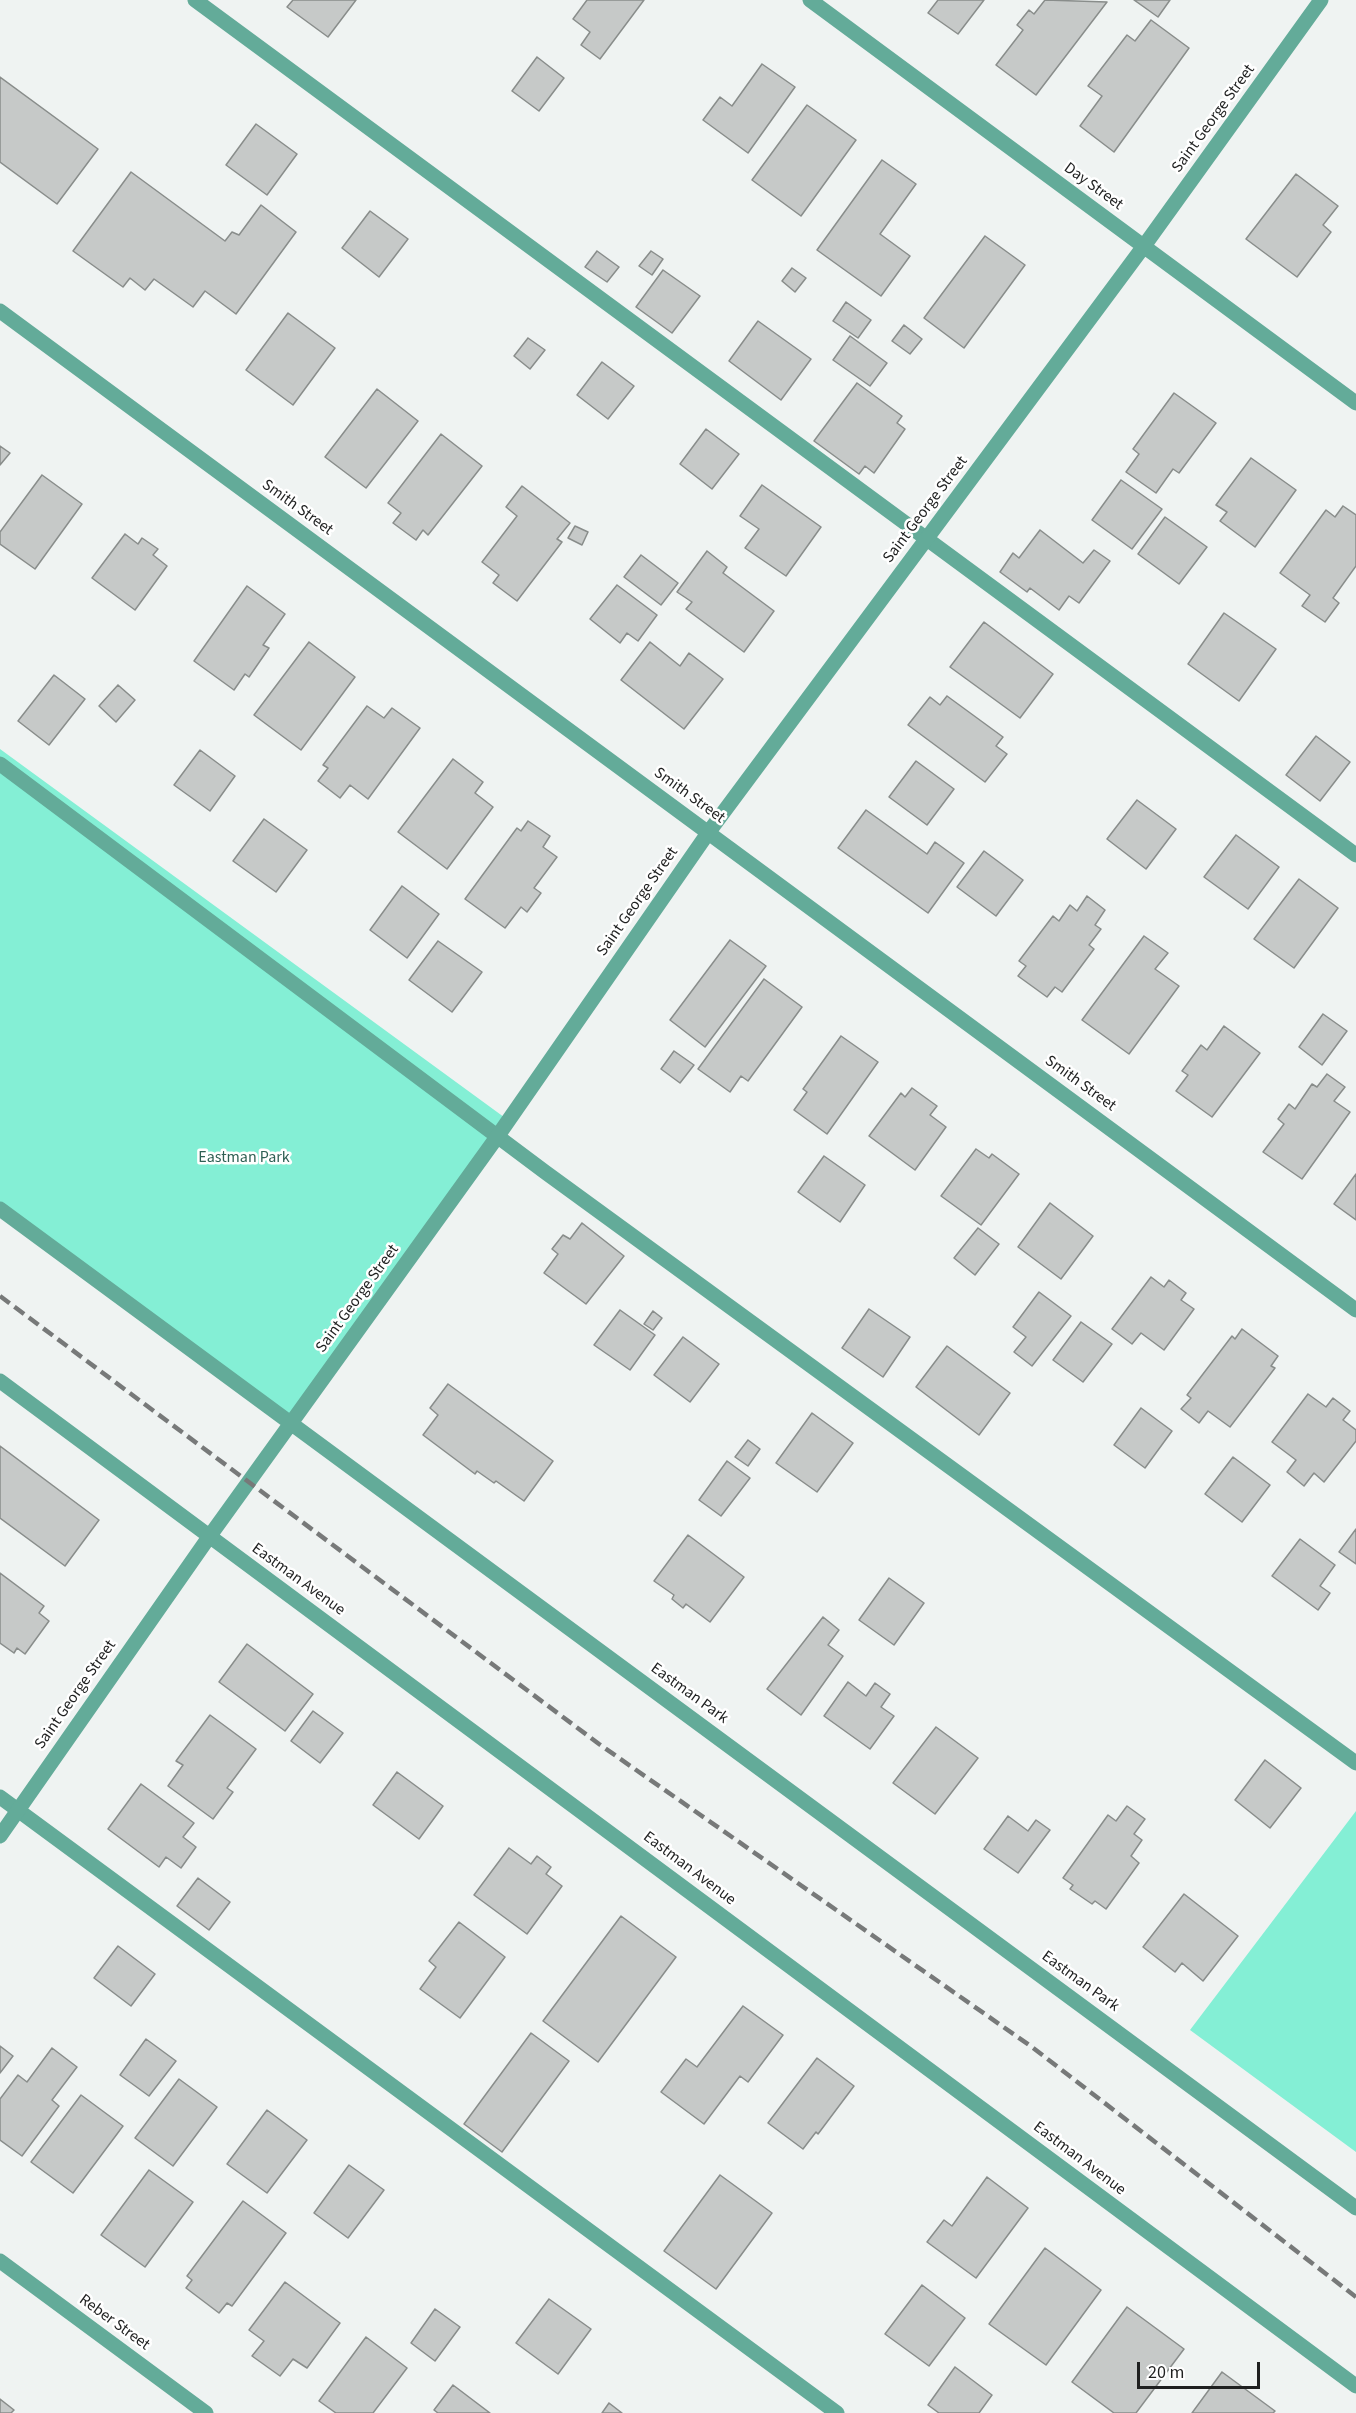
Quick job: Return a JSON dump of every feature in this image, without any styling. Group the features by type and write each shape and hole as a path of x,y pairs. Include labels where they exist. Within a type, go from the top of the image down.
{"street":[{"path":"195,0 1356,855"},
{"name":"Day Street","path":"810,0 1356,402"},
{"name":"Saint George Street","path":"0,1836 209,1537 497,1137 708,833 1144,246 1321,0"},
{"name":"Smith Street","path":"0,311 1356,1310"},
{"path":"0,764 497,1137 1356,1763"},
{"name":"Eastman Park","path":"0,1209 1356,2208"},
{"name":"Eastman Avenue","path":"0,1381 1356,2386"},
{"path":"0,1797 837,2413"},
{"name":"Reber Street","path":"0,2261 206,2413"}],"green space":[{"name":"Eastman Park","path":"0,749 508,1120 291,1423 0,1209"},
{"path":"1356,1811 1356,2152 1190,2030"}],"building":[{"path":"293,0 356,0 328,37 287,7"},
{"path":"587,0 644,0 600,59 581,45 590,32 573,19"},
{"path":"938,0 984,0 958,34 928,13"},
{"path":"1045,0 1107,2 1036,95 996,65 1023,30 1017,25 1029,10 1034,14"},
{"path":"1134,0 1170,0 1158,17"},
{"path":"1151,20 1189,48 1114,152 1080,126 1102,96 1088,86 1127,35 1135,41"},
{"path":"537,57 564,78 539,111 512,91"},
{"path":"762,64 795,87 748,153 703,120 720,97 732,106"},
{"path":"0,77 98,149 57,204 0,162"},
{"path":"807,105 856,140 801,216 752,180"},
{"path":"256,124 297,154 267,195 226,165"},
{"path":"882,160 916,184 880,234 910,256 881,296 817,250"},
{"path":"131,172 225,241 232,232 239,235 261,205 296,232 236,314 205,291 193,307 154,279 145,290 130,278 123,287 73,251"},
{"path":"1296,174 1338,206 1323,225 1331,232 1297,277 1246,239"},
{"path":"370,211 408,239 379,277 342,248"},
{"path":"985,236 1025,265 964,348 924,318"},
{"path":"597,251 619,267 607,282 585,267"},
{"path":"651,251 663,259 652,275 639,266"},
{"path":"792,268 806,278 795,292 782,281"},
{"path":"663,270 700,296 672,333 636,307"},
{"path":"846,302 871,320 858,338 833,321"},
{"path":"288,313 335,348 293,405 246,370"},
{"path":"758,321 811,359 781,400 729,361"},
{"path":"904,325 922,339 910,354 892,341"},
{"path":"850,336 887,363 870,386 833,360"},
{"path":"528,338 545,350 530,369 514,356"},
{"path":"602,362 634,386 608,419 577,395"},
{"path":"857,383 902,416 897,423 905,429 874,473 865,466 859,474 814,441"},
{"path":"377,389 418,421 366,488 325,457"},
{"path":"1174,393 1216,423 1179,473 1173,469 1156,493 1126,472 1139,454 1133,449"},
{"path":"706,429 739,454 712,489 680,464"},
{"path":"441,434 482,466 428,535 423,530 416,540 393,523 401,513 388,503"},
{"path":"0,446 10,453 0,465"},
{"path":"1251,458 1296,490 1255,547 1220,521 1227,512 1216,505"},
{"path":"42,475 82,504 35,569 0,544 0,532"},
{"path":"1121,480 1162,509 1132,549 1092,520"},
{"path":"762,485 821,527 786,576 745,548 759,529 740,516"},
{"path":"522,486 570,523 557,539 562,542 517,601 493,583 499,575 482,562 517,516 506,507"},
{"path":"1343,506 1356,515 1356,566 1333,598 1339,603 1325,622 1302,606 1310,595 1280,573 1326,510 1335,517"},
{"path":"1165,517 1207,547 1179,584 1138,554"},
{"path":"575,526 588,532 582,545 568,538"},
{"path":"1040,530 1083,563 1094,550 1110,561 1079,603 1069,596 1059,610 1030,588 1027,592 1000,572 1013,553 1019,558"},
{"path":"125,534 138,544 142,538 158,549 153,555 167,566 135,610 92,578"},
{"path":"707,551 727,567 723,573 774,611 744,652 686,609 692,602 677,592"},
{"path":"641,555 678,583 661,605 624,577"},
{"path":"617,585 657,615 638,641 627,633 620,643 590,619"},
{"path":"247,586 285,614 263,645 269,648 249,677 245,674 234,690 194,661"},
{"path":"1224,613 1276,649 1239,701 1188,664"},
{"path":"984,622 1053,674 1020,718 950,667"},
{"path":"309,642 355,677 301,750 254,715"},
{"path":"650,642 680,666 689,653 723,679 684,729 621,680"},
{"path":"54,675 85,699 49,745 18,721"},
{"path":"118,685 135,700 116,722 99,706"},
{"path":"947,696 1003,737 996,746 1007,754 985,782 908,725 930,697 940,705"},
{"path":"367,706 384,718 392,708 420,728 368,799 350,785 340,798 318,781 328,768 323,765"},
{"path":"1316,736 1350,762 1320,801 1286,775"},
{"path":"200,750 235,776 210,811 174,785"},
{"path":"453,759 483,782 475,793 493,807 447,869 398,832"},
{"path":"916,761 954,789 927,825 889,797"},
{"path":"1137,800 1176,829 1146,869 1107,839"},
{"path":"866,810 927,854 935,842 964,863 928,913 838,848"},
{"path":"264,819 307,850 276,892 233,861"},
{"path":"528,821 550,836 543,847 557,857 534,888 541,893 527,912 521,907 505,928 465,899 517,828 521,831"},
{"path":"1236,835 1279,867 1248,909 1204,877"},
{"path":"984,851 1023,880 996,916 957,887"},
{"path":"1299,879 1338,908 1294,968 1254,939"},
{"path":"402,886 439,914 407,958 370,930"},
{"path":"1087,896 1105,910 1095,925 1101,929 1089,945 1094,949 1062,992 1055,987 1047,997 1018,976 1026,966 1019,961 1053,916 1059,921 1070,905 1077,911"},
{"path":"1144,936 1168,953 1155,969 1179,986 1129,1054 1082,1020"},
{"path":"730,940 766,966 705,1047 670,1020"},
{"path":"438,941 482,972 452,1012 409,980"},
{"path":"764,979 802,1007 748,1081 741,1076 730,1092 698,1069"},
{"path":"1323,1014 1347,1031 1322,1065 1299,1047"},
{"path":"1224,1026 1260,1053 1212,1117 1176,1091 1188,1075 1182,1071 1201,1045 1207,1050"},
{"path":"841,1036 878,1062 827,1134 794,1110 807,1092 803,1089"},
{"path":"674,1051 694,1065 680,1083 661,1069"},
{"path":"1327,1074 1345,1087 1334,1101 1350,1112 1302,1179 1263,1152 1284,1124 1278,1119 1289,1104 1295,1109 1312,1084 1317,1087"},
{"path":"912,1088 937,1106 930,1115 946,1127 915,1170 869,1136 901,1093 905,1097"},
{"path":"976,1149 989,1158 992,1154 1019,1174 981,1225 941,1196"},
{"path":"824,1156 865,1185 840,1222 798,1192"},
{"path":"1356,1174 1356,1220 1334,1204"},
{"path":"1050,1203 1093,1236 1061,1279 1018,1247"},
{"path":"582,1223 624,1256 586,1304 544,1273 558,1254 552,1249 563,1235 570,1239"},
{"path":"978,1228 999,1244 975,1275 954,1258"},
{"path":"1151,1277 1164,1287 1169,1280 1186,1293 1181,1300 1194,1309 1164,1350 1141,1333 1132,1344 1112,1329"},
{"path":"1039,1292 1071,1316 1032,1366 1014,1352 1026,1337 1013,1327"},
{"path":"869,1309 910,1337 883,1377 842,1348"},
{"path":"620,1310 655,1335 630,1370 594,1345"},
{"path":"653,1311 662,1318 653,1330 644,1324"},
{"path":"1081,1322 1112,1344 1083,1382 1053,1360"},
{"path":"1242,1329 1278,1356 1271,1366 1275,1368 1230,1427 1208,1411 1199,1423 1181,1409 1191,1398 1187,1395 1232,1336 1235,1339"},
{"path":"683,1337 719,1364 690,1402 654,1375"},
{"path":"947,1346 1010,1393 979,1435 916,1387"},
{"path":"448,1384 553,1461 524,1501 496,1481 494,1483 477,1471 475,1474 423,1435 438,1415 430,1408"},
{"path":"1308,1394 1326,1407 1333,1398 1350,1411 1343,1420 1356,1430 1356,1441 1324,1482 1314,1473 1304,1486 1287,1472 1296,1460 1272,1442"},
{"path":"1141,1408 1172,1431 1145,1468 1114,1445"},
{"path":"812,1413 853,1443 817,1492 776,1463"},
{"path":"748,1440 760,1449 748,1466 735,1457"},
{"path":"0,1446 99,1520 65,1566 0,1518"},
{"path":"1233,1457 1270,1485 1242,1522 1205,1494"},
{"path":"727,1461 750,1478 721,1516 699,1500"},
{"path":"1356,1529 1356,1564 1339,1552"},
{"path":"688,1535 744,1577 710,1622 686,1604 683,1608 672,1599 674,1595 654,1581"},
{"path":"1300,1539 1335,1565 1320,1586 1330,1593 1318,1610 1272,1576"},
{"path":"0,1573 44,1606 39,1613 49,1621 25,1654 17,1648 14,1653 0,1643"},
{"path":"889,1578 924,1603 894,1645 859,1620"},
{"path":"823,1617 839,1630 828,1645 843,1656 801,1715 767,1689"},
{"path":"247,1644 313,1694 285,1731 219,1682"},
{"path":"848,1682 866,1696 875,1683 890,1694 881,1707 894,1716 870,1749 824,1716"},
{"path":"313,1711 343,1733 320,1763 291,1741"},
{"path":"210,1715 256,1749 227,1788 233,1792 213,1819 168,1786 183,1765 176,1761"},
{"path":"936,1727 978,1758 935,1814 893,1783"},
{"path":"1265,1760 1301,1788 1270,1828 1235,1800"},
{"path":"397,1772 443,1806 419,1839 373,1805"},
{"path":"141,1784 194,1823 183,1837 196,1847 181,1868 166,1857 159,1867 108,1829"},
{"path":"1127,1806 1145,1819 1134,1834 1142,1840 1131,1856 1139,1863 1106,1909 1095,1901 1092,1904 1070,1889 1073,1885 1063,1878 1108,1815 1116,1821"},
{"path":"1008,1816 1028,1831 1036,1820 1050,1830 1018,1873 984,1849"},
{"path":"509,1848 531,1864 537,1856 551,1867 546,1874 562,1886 527,1934 474,1895"},
{"path":"198,1878 230,1902 209,1930 177,1906"},
{"path":"1184,1894 1238,1936 1203,1981 1182,1963 1175,1972 1143,1947"},
{"path":"621,1916 676,1957 598,2062 543,2021"},
{"path":"459,1922 505,1957 460,2018 420,1989 436,1967 429,1961"},
{"path":"118,1946 155,1974 131,2006 94,1978"},
{"path":"743,2006 783,2035 748,2082 740,2076 704,2124 661,2092 686,2059 697,2067"},
{"path":"531,2033 569,2061 502,2152 464,2124"},
{"path":"146,2039 176,2061 149,2096 120,2075"},
{"path":"0,2046 13,2056 0,2073"},
{"path":"52,2048 77,2067 52,2100 59,2106 22,2156 0,2140 0,2099 18,2075 27,2082"},
{"path":"817,2058 854,2086 818,2134 816,2132 803,2149 768,2123"},
{"path":"179,2079 217,2107 173,2166 135,2138"},
{"path":"81,2095 123,2126 73,2193 31,2162"},
{"path":"267,2110 307,2140 267,2193 227,2164"},
{"path":"349,2165 384,2190 348,2238 314,2213"},
{"path":"149,2170 193,2202 145,2267 101,2235"},
{"path":"720,2175 772,2213 716,2289 664,2251"},
{"path":"987,2177 1028,2208 976,2278 927,2242 944,2220 952,2226"},
{"path":"243,2201 286,2233 232,2306 227,2303 219,2313 186,2288 192,2280 187,2276"},
{"path":"1045,2248 1101,2290 1046,2365 989,2324"},
{"path":"285,2282 340,2323 307,2368 293,2359 280,2376 252,2356 264,2341 249,2330"},
{"path":"922,2285 965,2318 929,2366 885,2334"},
{"path":"549,2299 591,2329 558,2374 516,2343"},
{"path":"1127,2307 1184,2349 1136,2413 1114,2413 1072,2382"},
{"path":"435,2309 460,2327 435,2361 411,2343"},
{"path":"366,2337 407,2368 373,2413 336,2413 319,2401"},
{"path":"955,2367 992,2395 979,2413 939,2413 928,2405"},
{"path":"1222,2372 1275,2411 1273,2413 1192,2413"},
{"path":"453,2385 490,2413 438,2413 434,2410"},
{"path":"0,2399 14,2410 11,2413 0,2413"},
{"path":"609,2403 622,2413 602,2413"}],"railway":[{"path":"0,1296 599,1744 1032,2047 1356,2297"}]}
